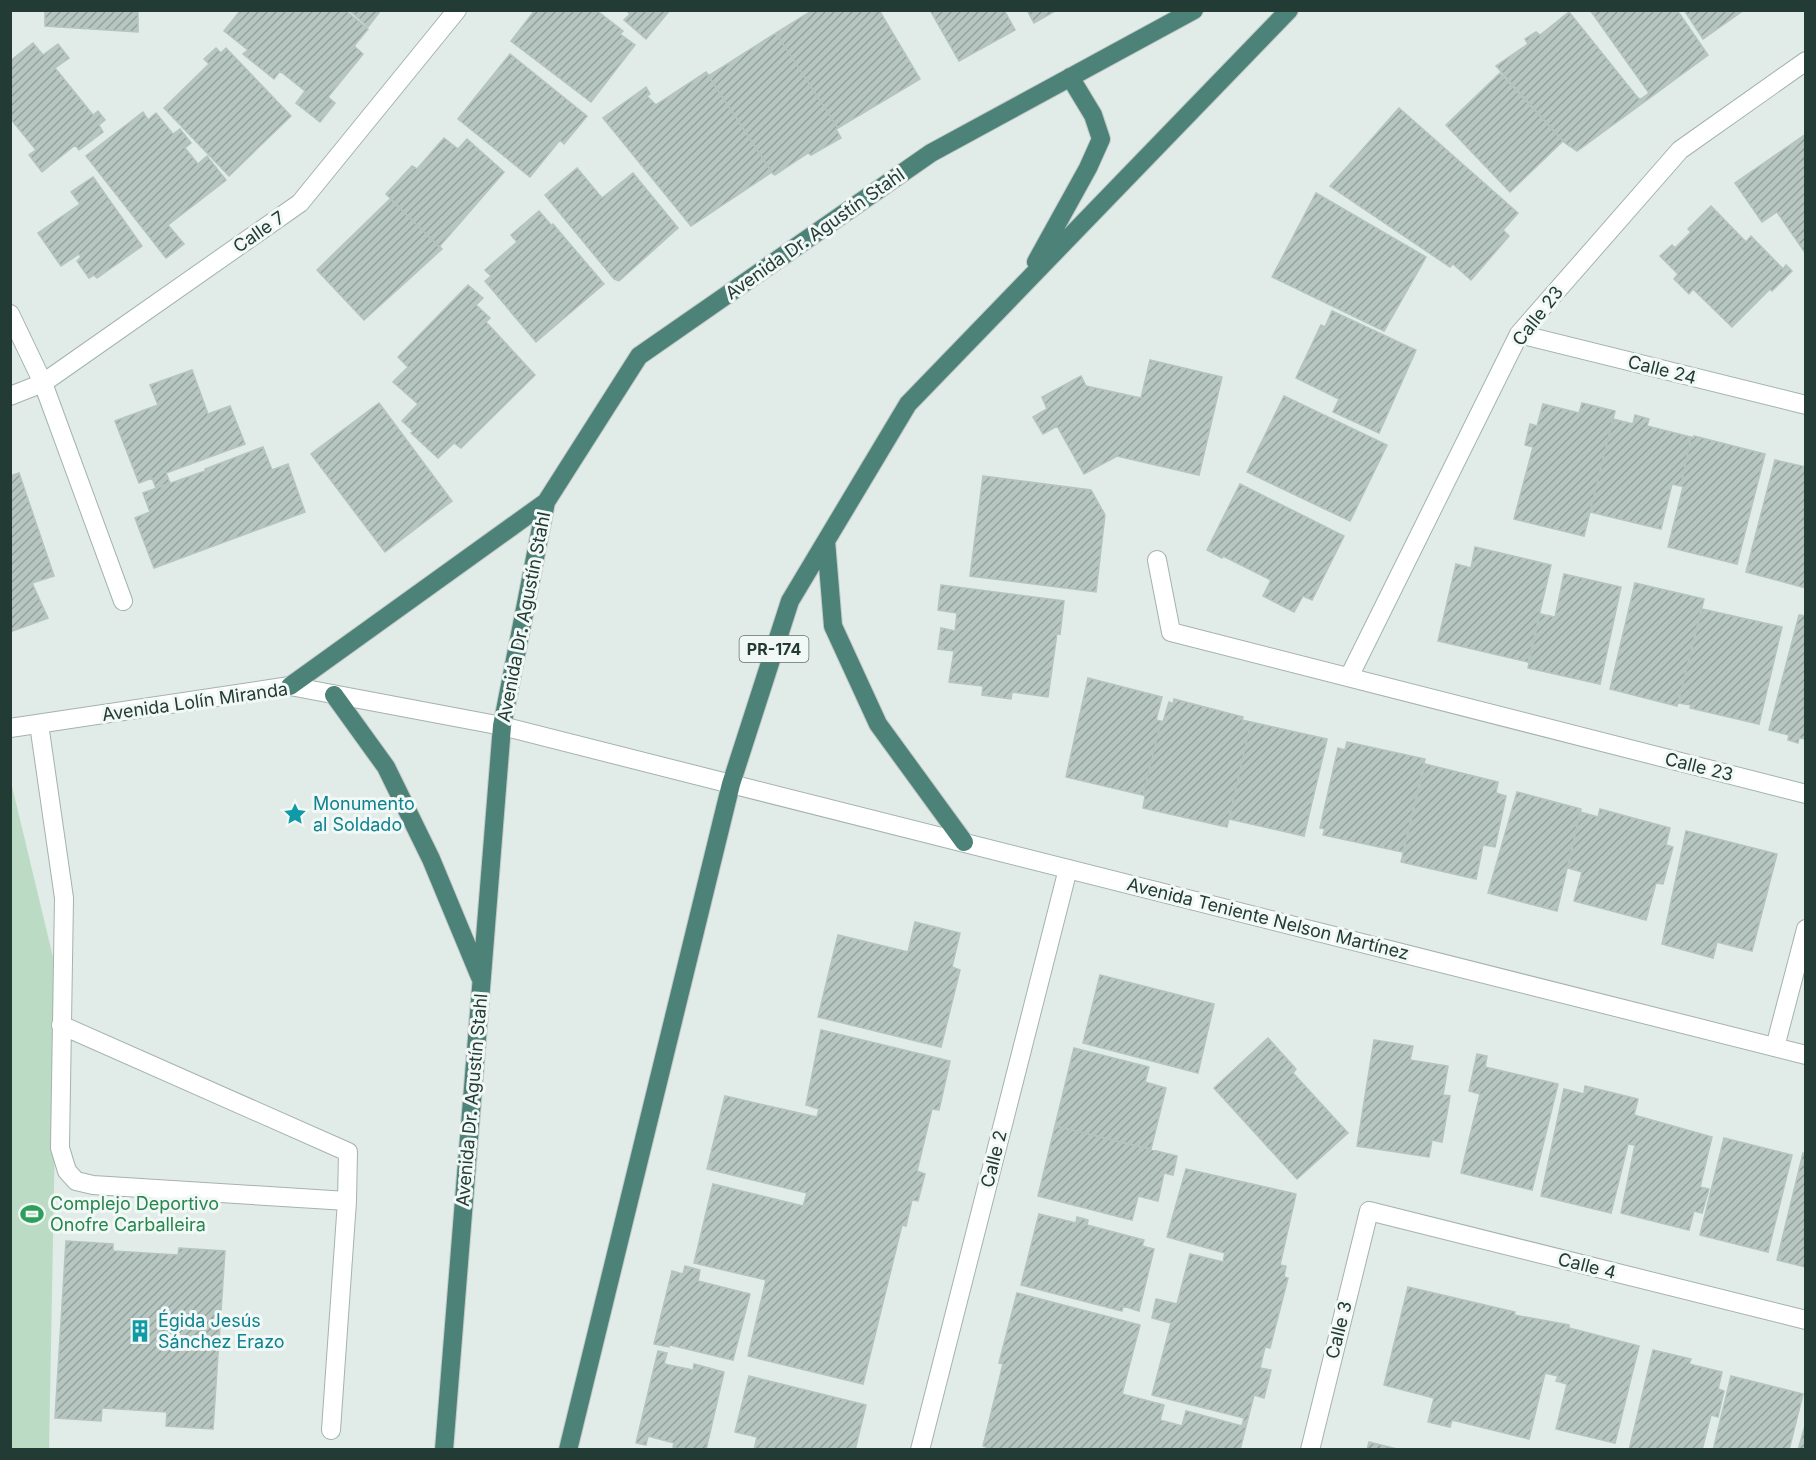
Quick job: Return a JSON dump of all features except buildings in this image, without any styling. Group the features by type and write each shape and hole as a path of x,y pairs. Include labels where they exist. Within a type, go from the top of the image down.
{"highway":[{"name":"Avenida Dr. Agustín Stahl","path":"444,1449 502,726 546,502 639,356 931,153 1194,10"},
{"name":"PR-174","path":"568,1449 730,784 790,601 908,404 1289,10"},
{"path":"1023,284 1088,168 1101,139 1093,115 1070,78"},
{"path":"290,686 546,502"},
{"path":"826,541 833,626 878,724 964,842"},
{"path":"334,695 386,767 431,859 482,982"}],"street":[{"name":"Calle 7","path":"10,396 43,383 300,203 457,10"},
{"name":"Calle 23","path":"1349,677 1519,334 1680,150 1806,61"},
{"path":"10,314 43,383 123,601"},
{"name":"Calle 24","path":"1519,334 1806,405"},
{"name":"Calle 23","path":"1157,560 1170,632 1806,794"},
{"name":"Avenida Lolín Miranda","path":"10,728 290,686 502,726 730,784"},
{"path":"39,724 64,898 60,1148 67,1171 76,1181 93,1185 347,1201"},
{"name":"Avenida Teniente Nelson Martínez","path":"730,784 1806,1055"},
{"name":"Calle 2","path":"920,1449 1068,868"},
{"path":"1775,1047 1806,929"},
{"path":"61,1025 348,1152 347,1201 331,1430"},
{"name":"Calle 4","path":"1369,1211 1806,1320"},
{"name":"Calle 3","path":"1310,1449 1369,1211"}],"green space":[{"name":"Complejo Deportivo Onofre Carballeira","path":"10,778 58,978 49,1449 11,1449"}],"place":[{"name":"Monumento al Soldado","path":"295,814"},
{"name":"Complejo Deportivo Onofre Carballeira","path":"32,1214"},
{"name":"Égida Jesús Sánchez Erazo","path":"140,1331"}]}
